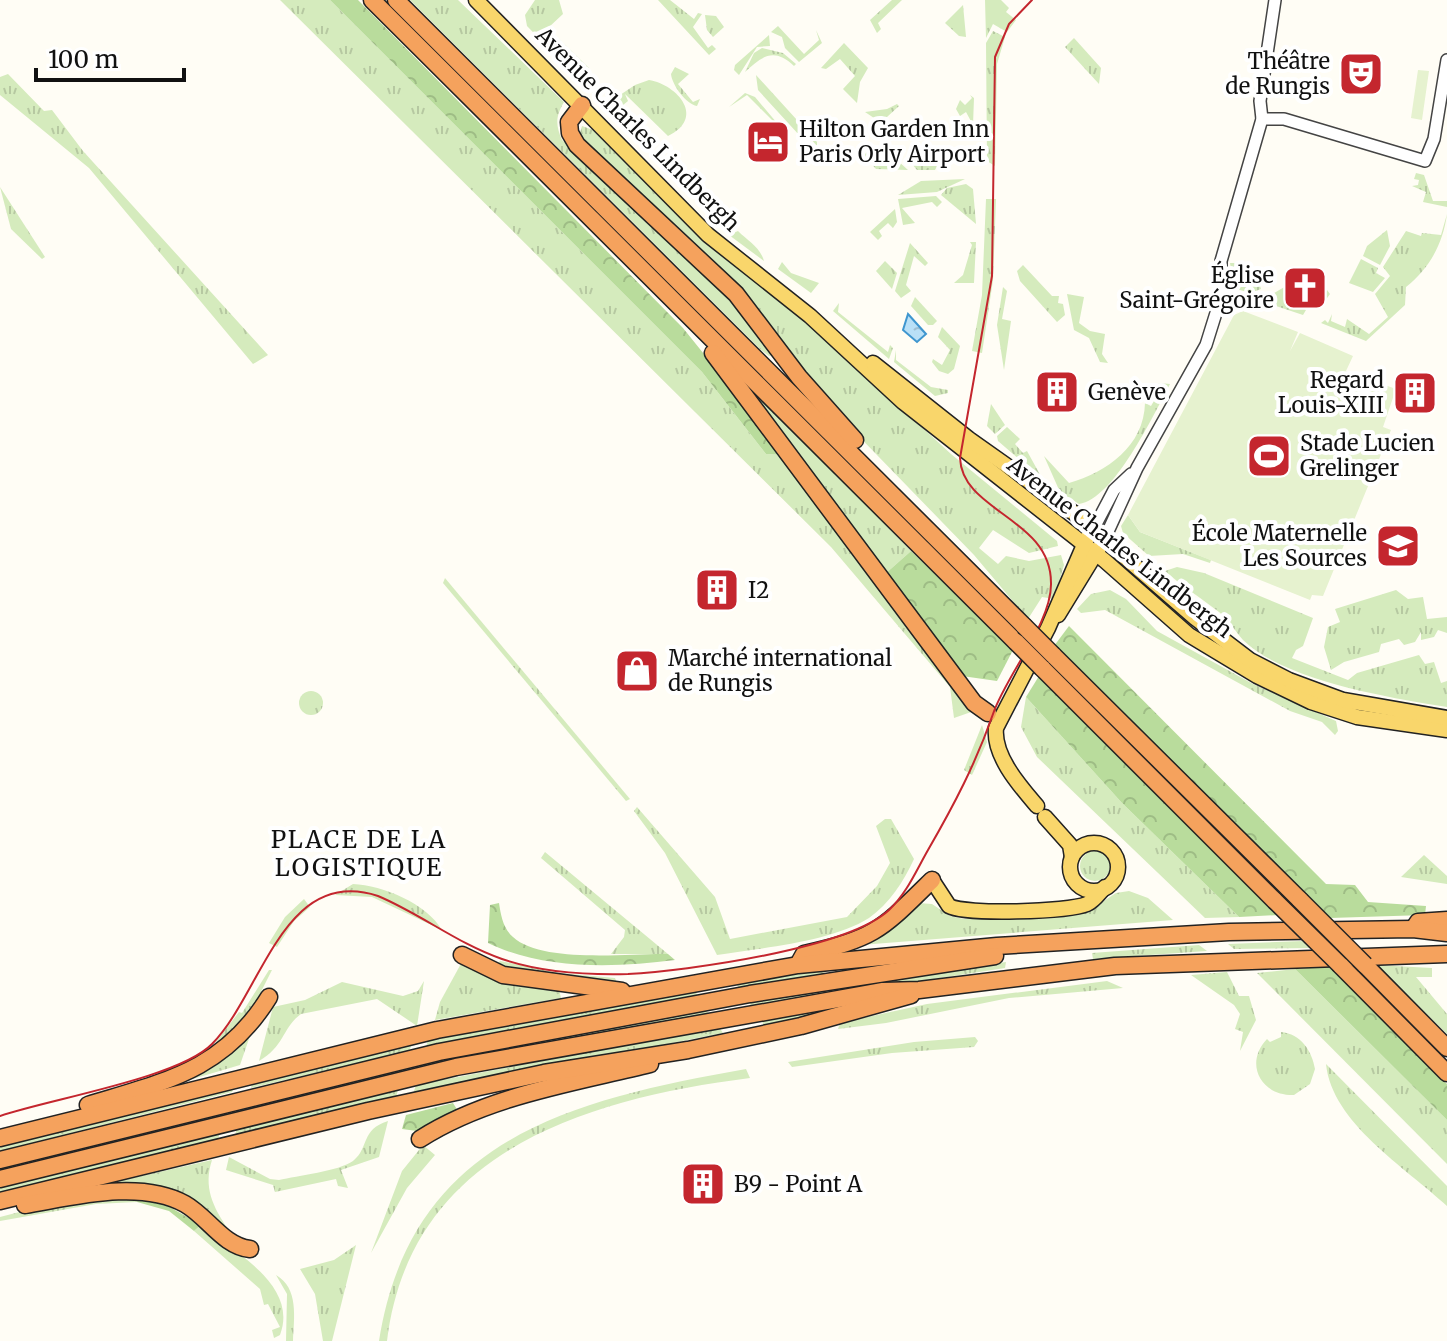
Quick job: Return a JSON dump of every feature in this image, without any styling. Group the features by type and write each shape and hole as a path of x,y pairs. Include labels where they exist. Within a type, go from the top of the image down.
{"highway":[{"path":"372,0 1447,1073"},
{"path":"396,0 896,495 1447,1048"},
{"path":"582,105 569,122 570,133 577,145 736,294 799,377 896,486 896,495"},
{"path":"708,337 712,351 729,377 984,711"},
{"path":"798,965 804,954 856,941 882,929 932,880"},
{"path":"1413,929 1418,922 1447,920"},
{"path":"1,1138 437,1030 798,965 997,946 1031,947 1229,932 1413,929 1447,933"},
{"path":"0,1160 439,1052 750,994 999,955 1031,947"},
{"path":"0,1179 456,1067 883,991 919,990 1115,966 1447,954"},
{"path":"462,955 503,975 577,987 614,988 627,995"},
{"path":"0,1201 368,1111 544,1073 688,1050 801,1026 905,998 919,990"},
{"path":"1,1138 12,1127 154,1085 203,1066 253,1023 269,997"},
{"path":"420,1139 457,1118 485,1107 681,1057 688,1050"},
{"path":"0,1210 106,1194 158,1194 184,1204 233,1243 250,1249"}],"main road":[{"name":"Avenue Charles Lindbergh","path":"476,0 687,215 810,316 969,439 1099,533 1211,632 1266,669 1343,700 1447,718"},
{"name":"Avenue Charles Lindbergh","path":"810,316 924,419 1083,543 1189,635 1257,676 1336,711 1447,730"},
{"path":"996,737 1005,711 1048,628 1083,543 1099,533"},
{"path":"1048,628 1074,595 1095,553 1099,533"},
{"path":"1005,711 984,711 1004,759 1041,812 1068,841 1072,857 1068,896 1032,908"},
{"path":"932,880 945,902 962,912 1081,906 1114,879 1118,867 1111,850 1100,844 1087,844 1072,857"},
{"path":"1071,874 1085,889 1105,887"}],"street":[{"path":"1099,533 1206,345 1221,297 1221,261 1262,119 1260,101 1275,0"},
{"path":"1262,119 1284,119 1425,161 1434,139 1447,60"}],"green space":[{"path":"280,0 330,0 702,372 766,454 785,455 974,711 954,718 950,687 831,547"},
{"path":"330,0 358,0 683,328 785,455 766,454 702,372"},
{"path":"410,0 458,0 564,102 557,120 562,140 727,290 773,355 769,356 761,350"},
{"path":"535,0 559,0 563,14 548,28 589,68 579,77 602,103 527,26 525,15"},
{"path":"658,0 670,0 694,19 698,13 702,14 693,27 708,48 712,45 716,49 709,55"},
{"path":"892,0 902,0 878,23 881,29 877,33 870,20"},
{"path":"985,0 1001,0 1009,8 1006,12 1016,20 1007,32 993,24 986,38"},
{"path":"963,5 966,37 959,36 945,23"},
{"path":"705,15 716,16 724,27 713,37 707,30"},
{"path":"778,26 804,54 819,40 816,30 822,43 799,62 785,48 782,37 771,32"},
{"path":"993,31 1005,37 997,64 995,166 987,161 986,43"},
{"path":"769,35 770,46 757,47 739,75 734,70 735,65"},
{"path":"1074,38 1101,68 1099,84 1065,47"},
{"path":"844,43 868,68 860,82 857,103 843,89 855,76 840,59 826,69 821,68"},
{"path":"762,48 783,53 796,64 794,66 774,55 763,58 745,72 754,53"},
{"path":"675,67 689,74 678,84 693,102 700,99 697,106 688,102 677,88 671,74"},
{"path":"1418,70 1429,71 1422,120 1411,118"},
{"path":"8,74 44,111 52,110 83,151 268,355 253,364 89,168 0,95 0,77"},
{"path":"756,75 817,142 817,146 805,132 800,136 758,90"},
{"path":"649,80 670,88 684,103 686,112 679,129 668,136 625,94 628,101 617,110 653,147 649,151 605,105 635,85"},
{"path":"745,93 755,97 788,136 747,95 729,107"},
{"path":"970,95 974,98 973,125 966,112 960,116 956,109 960,100 965,105 972,98"},
{"path":"897,104 899,106 875,128 873,124 877,120 865,112 887,109"},
{"path":"582,126 593,130 676,214 862,368 862,372 951,454 1057,541 1058,546 1029,553 993,530 979,548 998,564 1006,556 1029,561 1061,555 1064,565 1054,599 1042,597 1028,619 974,555 844,421 717,264 579,136"},
{"path":"886,150 908,170 876,169 864,155 867,152 875,160"},
{"path":"924,150 938,164 935,170 917,170 912,164 916,163 911,161"},
{"path":"1416,173 1424,175 1433,201 1447,201 1447,207 1423,202 1426,192 1412,186 1418,185 1419,180 1414,179"},
{"path":"965,179 937,192 898,195 921,181"},
{"path":"966,184 973,189 976,224 941,195 947,188"},
{"path":"0,187 45,257 42,259 11,229"},
{"path":"936,196 942,202 937,207 932,202 902,208 915,223 903,225 898,199"},
{"path":"986,199 996,199 993,280 982,353 972,351 982,295"},
{"path":"895,209 897,222 893,228 888,223 879,231 882,236 878,240 870,232"},
{"path":"1447,214 1442,236 1434,255 1406,287 1405,305 1366,341 1321,323 1325,320 1328,323 1332,314 1331,321 1345,327 1347,319 1369,334 1388,317 1375,294 1390,276 1383,267 1406,231 1421,236 1422,233 1441,235"},
{"path":"1387,230 1390,246 1380,265 1363,256 1367,246"},
{"path":"738,231 757,248 764,261 729,235"},
{"path":"970,242 976,242 974,283 954,283 963,275 972,245"},
{"path":"910,243 928,263 925,266 914,256 906,285 911,291 901,298 895,291"},
{"path":"1361,259 1378,268 1376,273 1385,278 1373,292 1349,283"},
{"path":"885,261 897,273 892,289 876,271"},
{"path":"782,262 791,273 819,283 811,293 778,269"},
{"path":"1230,263 1234,263 1257,275 1261,289 1250,293 1237,289 1230,279 1240,281 1245,272 1236,265 1231,269"},
{"path":"1023,265 1052,296 1059,296 1058,303 1063,304 1065,315 1057,322 1020,281 1017,271"},
{"path":"1286,286 1320,303 1327,290 1330,294 1322,305 1304,297 1299,306 1306,310 1303,315 1261,301"},
{"path":"1003,287 1007,291 1002,319 1011,321 1004,370 997,325"},
{"path":"1067,294 1084,297 1079,323 1090,331 1105,334 1102,354 1108,363 1100,362 1089,338 1074,330"},
{"path":"915,297 937,321 933,325 928,325 911,306"},
{"path":"839,303 838,312 888,352 890,345 893,348 889,359 833,311"},
{"name":"Stade Lucien Grelinger","path":"1243,311 1298,332 1290,351 1300,333 1353,356 1346,371 1396,389 1383,427 1391,430 1323,596 1312,595 1310,600 1140,532 1128,515 1234,315"},
{"path":"942,327 960,346 954,369 948,374 939,371 932,362 933,359 942,365 950,350 938,337"},
{"path":"896,350 896,360 931,387 948,390 948,393 935,396 894,362"},
{"path":"1159,383 1170,384 1143,435 1106,488 1079,504 1060,492 1044,456 1069,483 1097,472 1131,444 1143,418 1145,403 1151,406 1158,394 1152,391"},
{"path":"749,384 911,551 885,574 745,388"},
{"path":"991,404 1005,425 995,434 987,426"},
{"path":"1007,427 1020,439 1015,444 1023,453 1027,451 1043,480 998,441 997,436"},
{"path":"1128,515 1140,532 1211,560 1210,563 1183,554 1149,556 1123,533 1121,526"},
{"path":"911,551 1013,650 997,681 962,676 885,574"},
{"path":"1177,567 1204,573 1313,618 1303,646 1296,650 1292,658 1348,680 1357,673 1419,655 1425,664 1434,662 1441,683 1447,681 1447,707 1340,686 1285,666 1243,640 1223,615 1165,571"},
{"path":"445,578 630,799 626,801 443,583"},
{"path":"1110,590 1126,599 1157,631 1253,684 1336,721 1338,731 1335,735 1322,722 1290,711 1105,610 1081,613 1077,609 1091,594"},
{"path":"1396,590 1408,599 1423,597 1427,619 1447,617 1447,633 1438,630 1434,637 1421,640 1421,632 1415,642 1404,645 1399,639 1381,644 1379,652 1344,662 1331,670 1324,647 1328,627 1340,622 1335,609"},
{"path":"1069,626 1326,884 1355,885 1368,902 1426,906 1425,915 1330,918 1054,646"},
{"path":"1039,676 1279,915 1239,917 1122,803 1026,697"},
{"path":"311,691 320,694 323,703 320,712 311,715 302,712 299,703 302,694"},
{"path":"1026,697 1122,803 1239,917 1205,918 1037,757 1021,727"},
{"path":"982,725 987,742 972,775 964,770"},
{"path":"637,807 715,897 730,939 847,917 877,886 890,863 876,826 885,819 891,819 914,859 889,899 869,918 853,926 795,943 717,955 665,853 634,811"},
{"path":"1095,851 1106,855 1110,866 1106,877 1095,881 1084,877 1080,866 1084,855"},
{"path":"545,852 668,954 611,954 624,937 625,930 541,858"},
{"path":"1424,855 1447,876 1447,884 1401,877"},
{"path":"353,884 390,892 415,904 442,930 372,897 335,895"},
{"path":"1129,891 1148,898 1173,920 861,945 918,903 932,904 950,916 964,919 988,918 1093,908 1116,893"},
{"path":"304,899 310,907 294,921 277,947 269,943 285,917"},
{"path":"499,903 507,930 513,937 544,951 587,955 668,954 675,960 628,965 580,965 510,952 488,943 490,905"},
{"path":"1303,941 1311,948 1234,949 1228,944"},
{"path":"1199,945 1207,951 1093,959 1092,953"},
{"path":"463,960 559,989 561,998 435,1020 440,1002"},
{"path":"1006,962 1005,968 752,1007 746,998"},
{"path":"498,963 560,973 615,978 617,983 558,981 504,966"},
{"path":"1376,965 1432,968 1432,977 1416,977 1447,1014 1447,1034"},
{"path":"1333,966 1447,1084 1447,1120 1295,969"},
{"path":"823,968 825,974 739,988 735,982"},
{"path":"1295,969 1447,1120 1447,1164 1257,973"},
{"path":"269,970 272,970 241,1031 206,1055 239,1012 242,1013"},
{"path":"1227,972 1239,996 1249,996 1256,1020 1240,1051 1243,1032 1235,1029 1240,1014 1234,1005 1191,975"},
{"path":"424,981 417,1026 377,999 301,1014 274,1049 259,1061 273,1007 305,1000 342,982 403,996 418,991"},
{"path":"1107,981 1123,988 1009,998 886,1023 838,1029 840,1023 927,1004"},
{"path":"694,990 699,997 426,1047 428,1040"},
{"path":"843,1006 765,1027 761,1020"},
{"path":"705,1010 711,1015 419,1070 421,1063"},
{"path":"719,1027 723,1033 413,1094 416,1085"},
{"path":"252,1030 240,1065 162,1088 225,1058"},
{"path":"1281,1032 1294,1036 1304,1044 1315,1069 1310,1084 1294,1095 1272,1090 1264,1084 1256,1068 1260,1048 1267,1039 1270,1042 1281,1037"},
{"path":"975,1037 978,1041 974,1047 892,1053 792,1067 788,1062 914,1042"},
{"path":"412,1044 409,1051 251,1088 253,1079"},
{"path":"1326,1064 1447,1186 1447,1206 1356,1125 1331,1085"},
{"path":"405,1067 403,1073 242,1112 244,1105"},
{"path":"746,1069 750,1078 627,1101 569,1120 516,1146 469,1180 430,1223 402,1276 387,1341 379,1341 397,1272 425,1217 463,1174 509,1140 562,1115 620,1096"},
{"path":"235,1085 232,1092 0,1151 0,1144"},
{"path":"398,1089 396,1098 235,1135 237,1128"},
{"path":"453,1103 458,1111 417,1131 402,1129 406,1115"},
{"path":"228,1109 225,1116 0,1173 0,1167"},
{"path":"388,1121 379,1157 341,1170 348,1188 338,1186 336,1179 275,1192 273,1185 226,1170 229,1157 270,1179 279,1180 338,1168 353,1161 373,1129"},
{"path":"220,1133 218,1139 0,1194 0,1188"},
{"path":"423,1145 435,1155 407,1188 371,1253 402,1171"},
{"path":"212,1160 209,1188 214,1205 228,1229 226,1231 176,1195 71,1192"},
{"path":"138,1198 137,1202 96,1204 0,1221 0,1217 31,1209"},
{"path":"138,1198 161,1202 201,1225 194,1231 169,1211 137,1202"},
{"path":"201,1225 245,1258 272,1285 280,1300 283,1317 280,1335 274,1338 272,1330 280,1327 268,1304 264,1305 260,1289 194,1231"},
{"path":"356,1245 332,1341 323,1341 315,1294 300,1269 334,1260"},
{"path":"276,1275 292,1296 293,1341 286,1341 287,1294"}],"water":[{"path":"908,314 926,334 917,342 903,330"}],"tram line":[{"path":"0,1116 144,1077 195,1056 212,1044 230,1022 278,940 297,916 319,899 346,891 378,896 502,959 548,970 597,974 687,968 764,956 839,936 868,924 889,910 911,882 956,800 999,699 1037,632 1049,599 1051,583 1047,561 1037,544 975,491 964,476 960,458 992,276 995,57 1009,24 1032,0"}],"place":[{"name":"Théâtre de Rungis","path":"1361,74"},
{"name":"Hilton Garden Inn Paris Orly Airport","path":"768,142"},
{"name":"Église Saint-Grégoire","path":"1305,288"},
{"name":"Genève","path":"1057,392"},
{"name":"Regard Louis-XIII","path":"1415,393"},
{"name":"Stade Lucien Grelinger","path":"1269,456"},
{"name":"École Maternelle Les Sources","path":"1398,546"},
{"name":"I2","path":"717,590"},
{"name":"Marché international de Rungis","path":"637,671"},
{"name":"B9 - Point A","path":"703,1184"}],"district":[{"name":"PLACE DE LA LOGISTIQUE","path":"359,854"}]}
